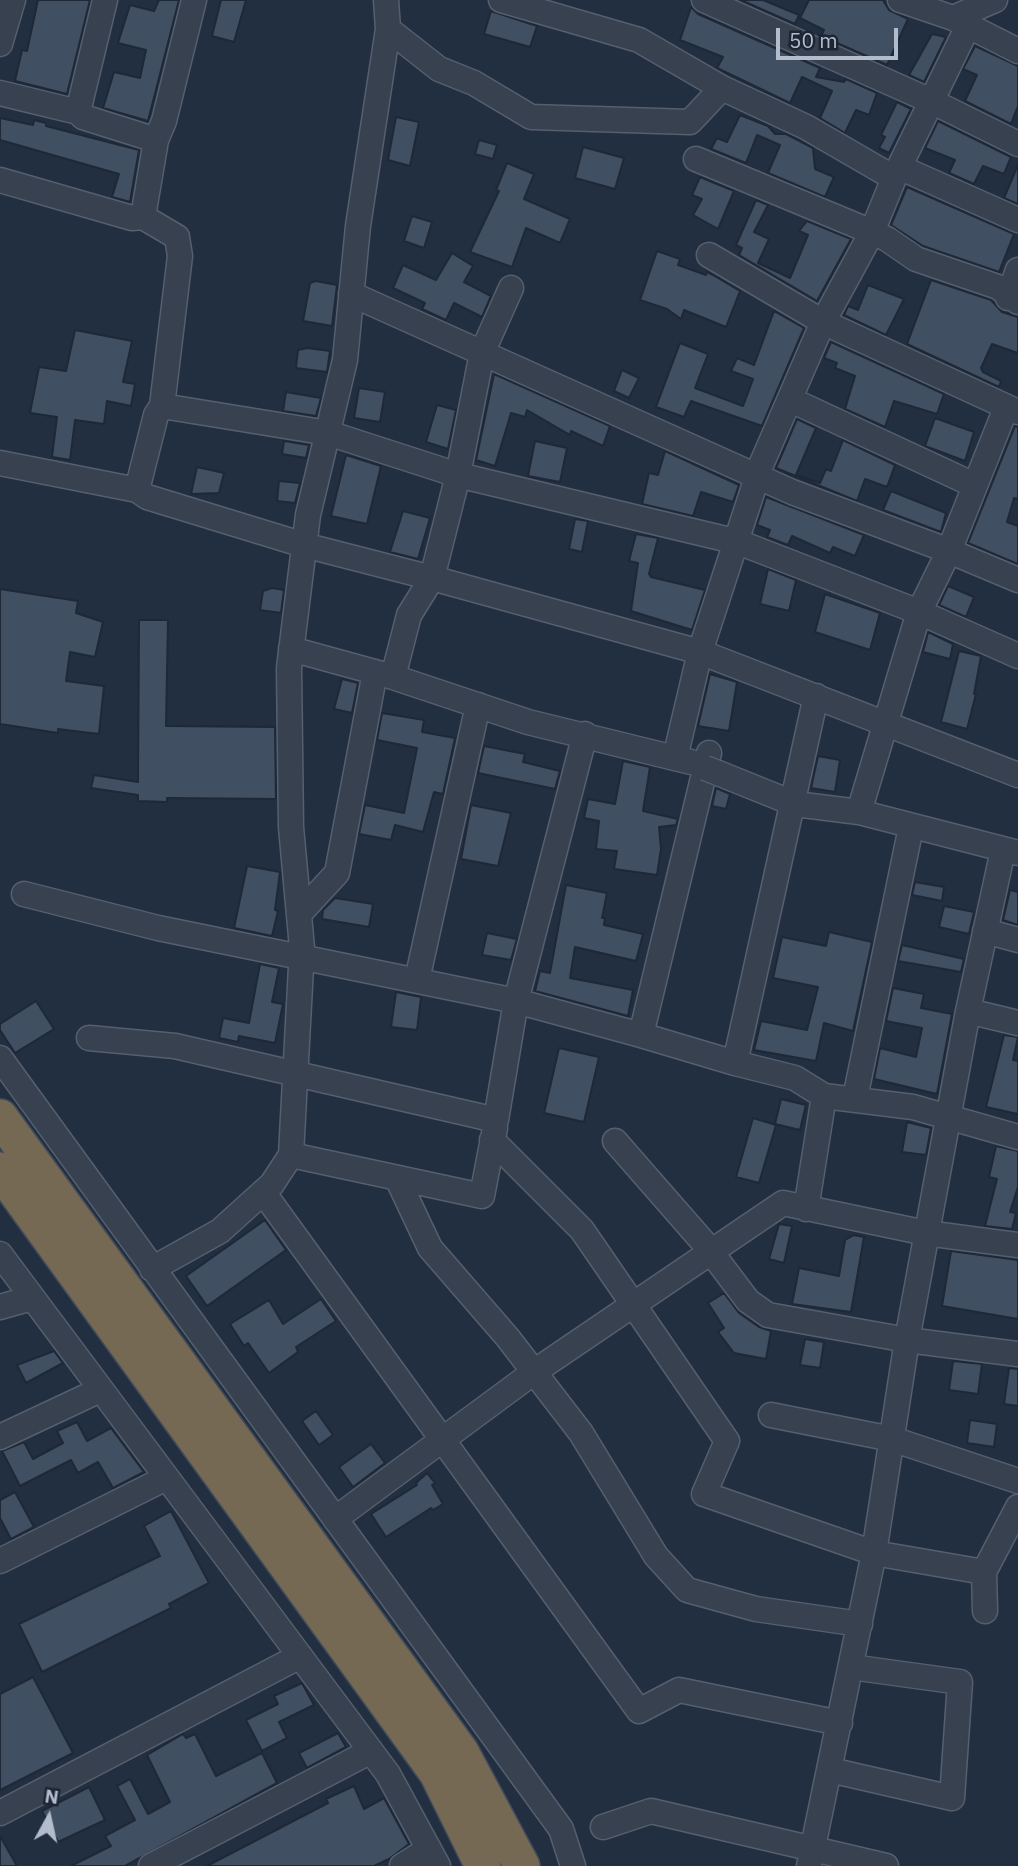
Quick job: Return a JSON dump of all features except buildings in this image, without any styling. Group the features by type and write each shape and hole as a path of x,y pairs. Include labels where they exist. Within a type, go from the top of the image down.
{"highway":[{"path":"0,1118 461,1752 522,1866"},
{"path":"0,1170 125,1287 437,1773 483,1866"}],"street":[{"path":"0,44 13,0"},
{"path":"78,112 105,0"},
{"path":"144,217 156,140 164,121 194,0"},
{"path":"125,1287 219,1231 263,1192 291,1156 302,956 292,827 291,649 304,545 345,360 358,226 388,29 386,0"},
{"path":"501,0 639,40 722,88 896,173 1018,220"},
{"path":"704,0 931,101 1018,144"},
{"path":"900,0 960,22 1018,51"},
{"path":"675,758 700,652 757,477 823,322 872,232 896,173 931,101 960,22 995,0"},
{"path":"388,29 439,69 474,83 531,117 690,122 722,88"},
{"path":"0,93 78,112 83,117 156,140"},
{"path":"696,159 872,232 916,259 998,287 1013,300"},
{"path":"0,180 132,218 144,217 177,237 180,256 162,406 156,415 137,490"},
{"path":"709,255 823,322 1012,410 974,485 949,551 919,612 884,721 859,812"},
{"path":"1013,300 1018,270"},
{"path":"299,914 337,873 384,674 409,615 432,578 458,475 482,353 511,288"},
{"path":"351,294 757,477 1018,580"},
{"path":"791,400 974,485"},
{"path":"162,406 328,433 458,475 738,542 919,612 1018,656"},
{"path":"0,463 137,490 147,497 304,545 700,652 884,721 974,757 992,768 1018,775"},
{"path":"291,649 384,674 528,722 710,765 793,803 859,812 1011,852 985,931 946,1117 907,1340 874,1553 811,1856"},
{"path":"735,1063 816,696"},
{"path":"417,980 478,705"},
{"path":"291,1156 482,1196 516,1001 585,734"},
{"path":"641,1035 710,765"},
{"path":"855,1098 911,827"},
{"path":"24,894 158,929 516,1001 794,1078 824,1097 855,1098 913,1107 1018,1138"},
{"path":"985,931 1018,940"},
{"path":"968,1011 1018,1023"},
{"path":"89,1038 175,1046 296,1072 494,1130 582,1230 727,1441 704,1494 874,1553 984,1572"},
{"path":"0,1058 125,1287 335,1519 561,1829 573,1866"},
{"path":"806,1209 824,1097"},
{"path":"615,1141 748,1301 768,1315 907,1340 1018,1354"},
{"path":"397,1178 430,1248 534,1372 581,1433 656,1556 687,1590 755,1609 860,1624"},
{"path":"263,1192 639,1711 679,1690 840,1723"},
{"path":"335,1519 534,1372 783,1203 926,1233 1018,1243"},
{"path":"0,1254 388,1774 433,1857 402,1866"},
{"path":"0,1307 32,1298"},
{"path":"0,1437 100,1390"},
{"path":"771,1415 892,1439 1018,1481"},
{"path":"0,1561 166,1478"},
{"path":"985,1611 984,1572 1018,1507"},
{"path":"0,1813 300,1656"},
{"path":"830,1770 952,1798 960,1682 851,1667"},
{"path":"151,1866 371,1751"},
{"path":"603,1827 651,1811 811,1856 886,1866"}]}
